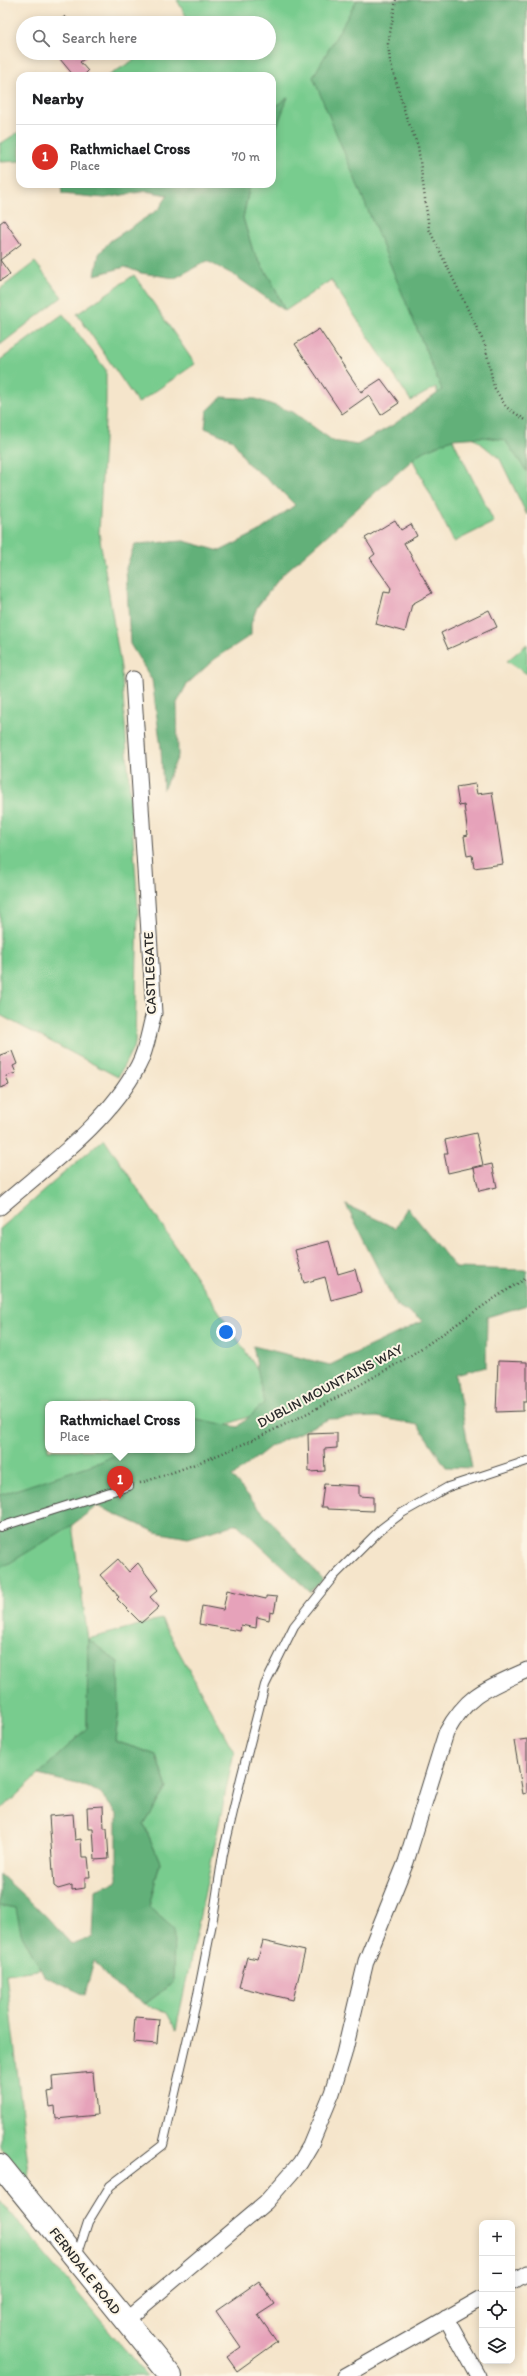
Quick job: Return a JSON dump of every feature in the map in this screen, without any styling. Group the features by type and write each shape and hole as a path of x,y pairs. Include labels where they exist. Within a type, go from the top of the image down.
{"street":[{"name":"CASTLEGATE","path":"0,1208 62,1153 122,1092 139,1064 148,1037 154,1013 133,679"},
{"path":"125,2321 266,2202 300,2163 320,2126 332,2093 344,2054 366,1962 406,1862 446,1733 459,1712 478,1693 527,1670"},
{"name":"FERNDALE ROAD","path":"0,2165 77,2258 125,2321 171,2376"},
{"path":"515,2280 527,2273"},
{"path":"345,2376 479,2300"},
{"path":"446,2318 478,2376"}],"lane":[{"path":"77,2258 88,2222 110,2186 163,2145 198,1994 214,1913 223,1854 241,1778 265,1685 294,1626 334,1576 381,1529 402,1513 448,1487 527,1461"},
{"path":"0,1527 129,1486"}],"path":[{"path":"396,0 388,44 390,61 406,116 418,146 429,229 485,345 494,387 506,407 527,421"},
{"name":"DUBLIN MOUNTAINS WAY","path":"129,1486 190,1468 288,1423 404,1359 492,1298 527,1278"}],"green space":[{"path":"177,0 527,0 527,515 500,459 442,412 436,387 411,401 331,280 285,311 272,282 253,251 243,218 249,188 276,188 276,72 114,72 134,60 276,60 276,16 186,16"},
{"path":"357,0 527,0 527,472 505,440 483,437 452,439 420,453 282,575 257,607 251,624 251,635 215,659 187,684 177,703 178,756 163,790 161,748 152,680 130,644 126,568 135,544 184,541 220,551 258,532 295,505 275,485 247,463 233,440 205,428 207,411 222,397 256,399 293,412 333,441 357,445 393,425 442,390 313,77"},
{"path":"288,97 276,129 276,106"},
{"path":"16,134 16,161 0,162 0,144"},
{"path":"61,188 249,188 243,218 253,251 272,282 285,311 234,275 207,261 175,278 141,273 125,267 95,275 99,254 110,241 159,209 168,195 146,191 105,198 62,194"},
{"path":"35,262 62,297 0,345 0,289"},
{"path":"134,275 195,364 138,403 77,314"},
{"path":"63,314 106,370 106,402 99,533 121,668 138,908 135,1044 118,1077 0,1015 0,360"},
{"path":"450,434 494,522 454,542 410,454"},
{"path":"527,644 527,674 507,661"},
{"path":"104,1138 281,1405 195,1436 195,1401 45,1401 45,1453 150,1453 0,1507 0,1229"},
{"path":"346,1205 396,1228 407,1207 456,1268 527,1270 527,1305 487,1317 486,1367 456,1375 472,1468 446,1467 418,1425 377,1417 329,1419 271,1446 232,1477 323,1580 310,1592 237,1524 188,1538 156,1532 97,1506 72,1525 0,1569 0,1495 100,1462 119,1453 195,1453 195,1419 238,1427 264,1403 253,1346 330,1365 423,1321 396,1305"},
{"path":"72,1525 88,1639 87,1728 0,1811 0,1554"},
{"path":"161,1619 234,1752 176,2030 167,2013 145,2004 173,1983 149,1907 160,1862 144,1825 167,1788 156,1755 115,1741 119,1710 88,1639"},
{"path":"88,1639 118,1662 119,1710 115,1741 156,1755 167,1788 144,1825 160,1862 149,1907 174,1929 173,1983 145,2004 116,1986 94,1961 85,1995 44,1976 21,1933 16,1908 0,1905 0,1874 46,1916 72,1945 93,1937 95,1890 117,1882 117,1814 100,1793 86,1786 38,1775 87,1728"},
{"path":"0,1892 38,1908 46,1916 39,1970 6,1974 30,2181 0,2146"},
{"path":"0,2200 147,2376 0,2376"}],"building":[{"path":"61,60 83,60 80,62 88,71 87,72 71,72"},
{"path":"4,220 21,244 0,260 0,223"},
{"path":"0,260 10,274 0,281"},
{"path":"319,329 361,392 381,379 399,403 381,415 369,395 342,414 295,344"},
{"path":"395,520 401,530 411,524 417,536 404,543 432,593 412,604 405,632 376,624 384,592 390,593 391,588 370,558 375,554 365,538"},
{"path":"489,610 497,627 448,649 441,633"},
{"path":"475,784 477,794 492,792 503,864 474,868 472,855 467,856 464,836 468,835 464,805 459,806 456,787"},
{"path":"12,1051 17,1064 13,1066 16,1073 6,1076 9,1085 0,1088 0,1055"},
{"path":"476,1133 483,1165 448,1173 444,1153 448,1153 445,1140"},
{"path":"492,1164 497,1187 479,1191 474,1168"},
{"path":"329,1241 338,1274 355,1269 361,1292 331,1300 325,1277 304,1283 295,1250"},
{"path":"498,1361 527,1362 527,1402 523,1402 523,1411 496,1412"},
{"path":"337,1433 337,1448 324,1449 325,1471 309,1472 308,1434"},
{"path":"324,1484 359,1486 359,1496 373,1497 373,1511 327,1509 327,1507 321,1507"},
{"path":"118,1559 129,1572 138,1563 158,1590 150,1597 159,1607 141,1623 117,1599 119,1597 100,1575"},
{"path":"227,1590 266,1599 266,1596 277,1597 274,1613 270,1612 269,1620 257,1617 256,1628 241,1625 240,1631 199,1624 202,1606 223,1610"},
{"path":"527,1739 527,1793 523,1794 514,1741"},
{"path":"103,1806 104,1828 107,1828 109,1859 95,1860 93,1829 88,1829 87,1807"},
{"path":"73,1814 75,1840 81,1839 82,1857 88,1857 90,1877 85,1877 85,1888 72,1890 72,1885 58,1889 54,1886 49,1816"},
{"path":"263,1941 305,1951 293,2000 239,1987 247,1957 258,1959"},
{"path":"135,2017 159,2019 157,2044 133,2042"},
{"path":"93,2072 97,2115 56,2119 55,2106 50,2107 48,2092 53,2091 52,2076"},
{"path":"259,2281 275,2304 258,2315 277,2342 237,2371 227,2357 241,2347 216,2311"}],"place":[{"name":"Rathmichael Cross","path":"120,1499"}]}
